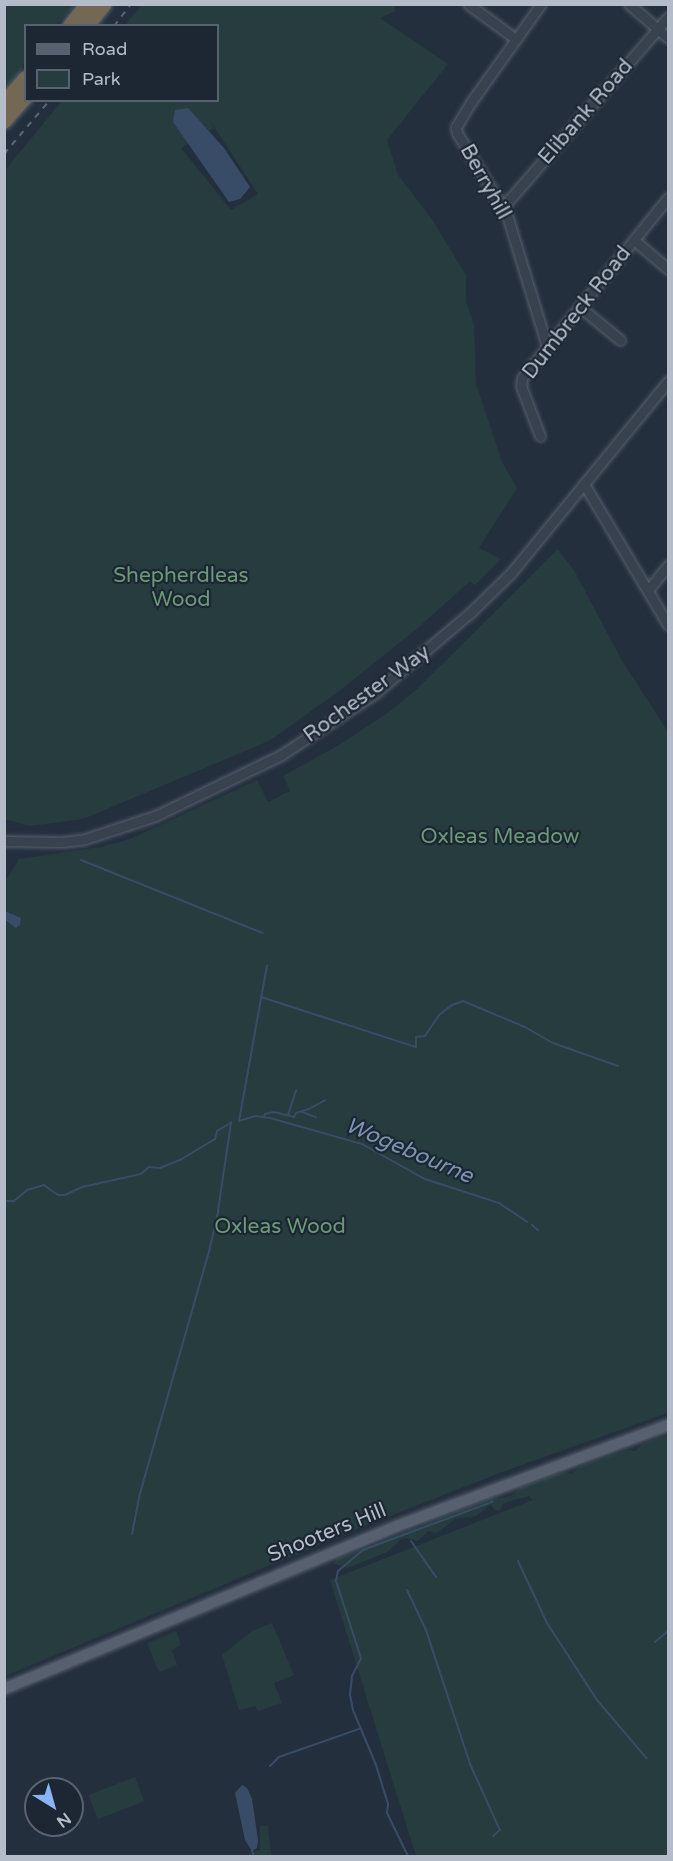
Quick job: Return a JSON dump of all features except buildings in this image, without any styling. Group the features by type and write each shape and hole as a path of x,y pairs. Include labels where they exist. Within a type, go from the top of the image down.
{"highway":[{"path":"72,24 87,4"},
{"path":"89,24 105,4"},
{"path":"4,102 24,80"},
{"path":"4,122 24,99"}],"main road":[{"name":"Shooters Hill","path":"4,1689 397,1526 669,1425"}],"street":[{"path":"468,4 516,39"},
{"name":"Berryhill","path":"542,4 456,127 457,133 503,207 547,347"},
{"path":"629,4 669,38"},
{"name":"Elibank Road","path":"503,207 669,17"},
{"name":"Dumbreck Road","path":"540,436 521,381 669,198"},
{"path":"634,240 669,269"},
{"path":"580,307 620,340"},
{"name":"Rochester Way","path":"4,841 62,842 85,839 119,829 194,799 281,755 374,694 471,613 511,573 669,381"},
{"path":"584,484 669,624"},
{"path":"648,590 669,565"}],"green space":[{"path":"5,5 75,5 57,24 24,24 24,62 21,72 5,92"},
{"name":"Shepherdleas Wood","path":"142,5 395,5 395,11 380,18 448,64 387,140 398,175 431,218 466,275 466,301 474,325 476,384 502,462 517,488 479,548 501,559 475,585 470,581 419,627 338,692 269,741 83,819 30,826 5,819 5,170 61,102 219,102 219,24 126,24","holes":["209,119 258,194 231,210 181,148 214,128"]},
{"name":"Oxleas Wood","path":"558,549 575,572 621,659 668,732 668,1413 505,1471 362,1527 5,1676 5,920 10,924 11,912 5,911 5,882 19,859 100,847 130,839 257,780 268,802 290,791 283,776 339,745 389,712 417,689"},
{"path":"668,1435 668,1856 416,1856 330,1580 533,1500 529,1496 514,1500 503,1504 500,1510 495,1510 490,1505 476,1516 455,1519 437,1533 428,1531 418,1541 406,1538 400,1540 387,1552 348,1568 334,1564 337,1559 491,1498 504,1498 514,1494 519,1488 565,1472 571,1474 581,1466 627,1450 635,1451 642,1444"},
{"path":"272,1623 294,1675 274,1683 282,1703 258,1711 255,1706 239,1710 222,1655 252,1631"},
{"path":"176,1631 181,1645 172,1650 177,1665 159,1672 147,1643"},
{"path":"135,1777 144,1801 98,1819 88,1795"},
{"path":"260,1826 268,1826 271,1856 249,1856 249,1853 260,1850"}],"water":[{"path":"188,108 224,148 250,187 240,199 229,202 173,122 175,110"},
{"path":"5,911 21,918 20,925 16,928 5,920"},
{"path":"242,1785 247,1788 252,1799 258,1840 257,1848 252,1851 245,1840 235,1793"}],"waterway":[{"path":"81,860 263,933"},
{"path":"239,1121 267,965"},
{"path":"261,997 416,1047 416,1037 425,1036 439,1015 452,1005 463,1001 525,1027 553,1043 618,1066"},
{"path":"288,1115 296,1090"},
{"path":"264,1117 265,1114 274,1112 294,1117 296,1113 325,1100"},
{"path":"302,1112 316,1117"},
{"name":"Wogebourne","path":"239,1121 255,1116 270,1118 362,1144 425,1179 499,1203 527,1222"},
{"name":"Wogebourne","path":"4,1201 14,1201 27,1190 44,1185 58,1195 65,1195 82,1187 141,1174 149,1167 160,1168 180,1160 215,1139 217,1131 232,1122"},
{"path":"132,1534 139,1497 210,1247 218,1211 231,1123"},
{"name":"Wogebourne","path":"532,1225 538,1230"},
{"path":"408,1856 387,1813 388,1804 376,1765 353,1710 350,1695 352,1676 361,1658 336,1581 338,1571 363,1550 492,1502"},
{"path":"411,1541 436,1577"},
{"path":"518,1561 547,1623 597,1700 647,1759"},
{"path":"407,1590 426,1630 470,1764 500,1830 493,1836"},
{"path":"655,1642 668,1631"},
{"path":"270,1766 279,1757 359,1729"},
{"path":"252,1851 254,1856"}],"railway":[{"path":"116,24 131,4"},
{"path":"4,154 48,102"}],"park label":[{"name":"Oxleas Meadow","path":"500,837"}]}
